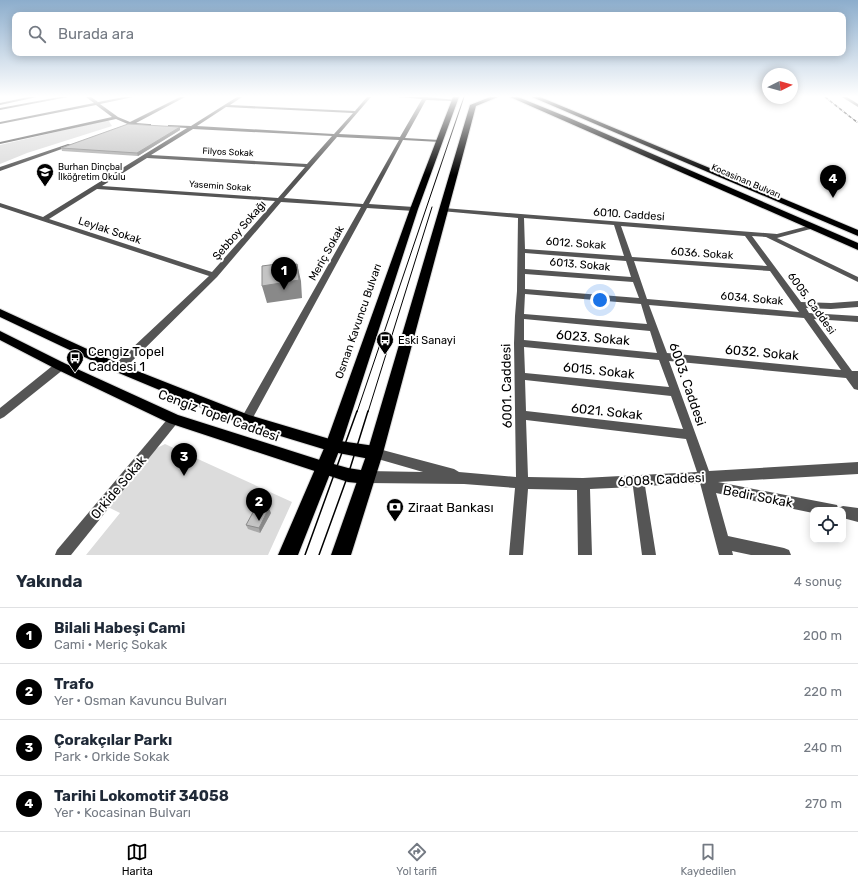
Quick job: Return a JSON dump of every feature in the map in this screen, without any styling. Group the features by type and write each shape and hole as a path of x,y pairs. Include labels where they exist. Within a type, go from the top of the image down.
{"highway":[{"name":"Osman Kavuncu Bulvarı","path":"288,555 332,446 414,209 446,123"},
{"path":"341,555 375,452 468,123"},
{"path":"579,123 726,190 858,247"},
{"path":"588,123 630,139"},
{"path":"594,123 630,139"},
{"path":"609,123 858,226"},
{"name":"Kocasinan Bulvarı","path":"630,139 687,161 858,233"},
{"name":"Kocasinan Bulvarı","path":"630,139 676,162 858,240"},
{"path":"687,161 731,173"},
{"path":"676,162 726,190"}],"main road":[{"name":"Cengiz Topel Caddesi","path":"0,313 118,368 246,420 332,446 375,452"},
{"name":"Cengiz Topel Caddesi","path":"0,335 60,366 174,419 323,468 348,475 367,477"}],"street":[{"path":"0,143 93,123"},
{"path":"43,220 200,123"},
{"name":"Şebboy Sokağı","path":"118,368 214,275 347,123"},
{"name":"Meriç Sokak","path":"246,420 411,123"},
{"path":"123,126 130,124 153,125"},
{"path":"161,126 440,141"},
{"path":"0,169 72,144"},
{"name":"Filyos Sokak","path":"146,156 309,166"},
{"name":"Yasemin Sokak","path":"97,186 414,209"},
{"name":"Leylak Sokak","path":"0,205 214,275"},
{"name":"6010. Caddesi","path":"443,210 776,236 812,227"},
{"name":"6001. Caddesi","path":"516,555 522,483 519,343 521,216"},
{"name":"6003. Caddesi","path":"617,224 707,482 724,549"},
{"name":"6005. Caddesi","path":"747,234 806,315 854,375 858,386"},
{"path":"764,235 858,280"},
{"name":"6012. Sokak","path":"521,251 629,258"},
{"name":"6036. Sokak","path":"629,258 773,269"},
{"name":"6013. Sokak","path":"521,271 637,280"},
{"name":"6034. Sokak","path":"521,291 858,319"},
{"path":"799,305 831,306 858,304"},
{"path":"519,316 654,328"},
{"name":"6023. Sokak","path":"519,343 664,357"},
{"name":"6032. Sokak","path":"664,357 854,375"},
{"path":"0,414 60,366"},
{"name":"6015. Sokak","path":"520,376 676,392"},
{"name":"6021. Sokak","path":"520,415 690,434"},
{"name":"Orkide Sokak","path":"62,555 174,419"},
{"path":"375,452 464,478"},
{"name":"6008. Caddesi","path":"464,478 522,483 583,484 638,480 707,482 858,468"},
{"path":"367,477 464,478"},
{"path":"638,480 648,555"},
{"name":"Bedir Sokak","path":"707,482 819,507"},
{"path":"583,484 585,555"},
{"path":"846,513 858,515"},
{"path":"724,549 784,555"}],"shaded area":[{"path":"95,123 110,123 112,126 27,153 0,164 0,145"},
{"path":"165,444 292,502 268,555 86,555 120,513 108,507 155,449"}],"building":[{"path":"128,124 180,127 137,153 61,148"},
{"path":"292,262 292,265 297,264 299,280 262,286 262,266"},
{"path":"257,505 269,508 259,528 246,525"}],"tram line":[{"path":"357,412 455,123"},
{"path":"368,412 432,207"},
{"path":"305,555 357,411"},
{"path":"319,555 348,475 368,411"}],"place":[{"name":"Burhan Dinçbal İlköğretim Okulu","path":"45,187"},
{"name":"Tarihi Lokomotif 34058","path":"833,198"},
{"name":"Bilali Habeşi Cami","path":"284,290"},
{"name":"Eski Sanayi","path":"385,355"},
{"name":"Cengiz Topel Caddesi 1","path":"75,373"},
{"name":"Çorakçılar Parkı","path":"184,476"},
{"name":"Trafo","path":"259,521"},
{"name":"Ziraat Bankası","path":"395,522"}]}
